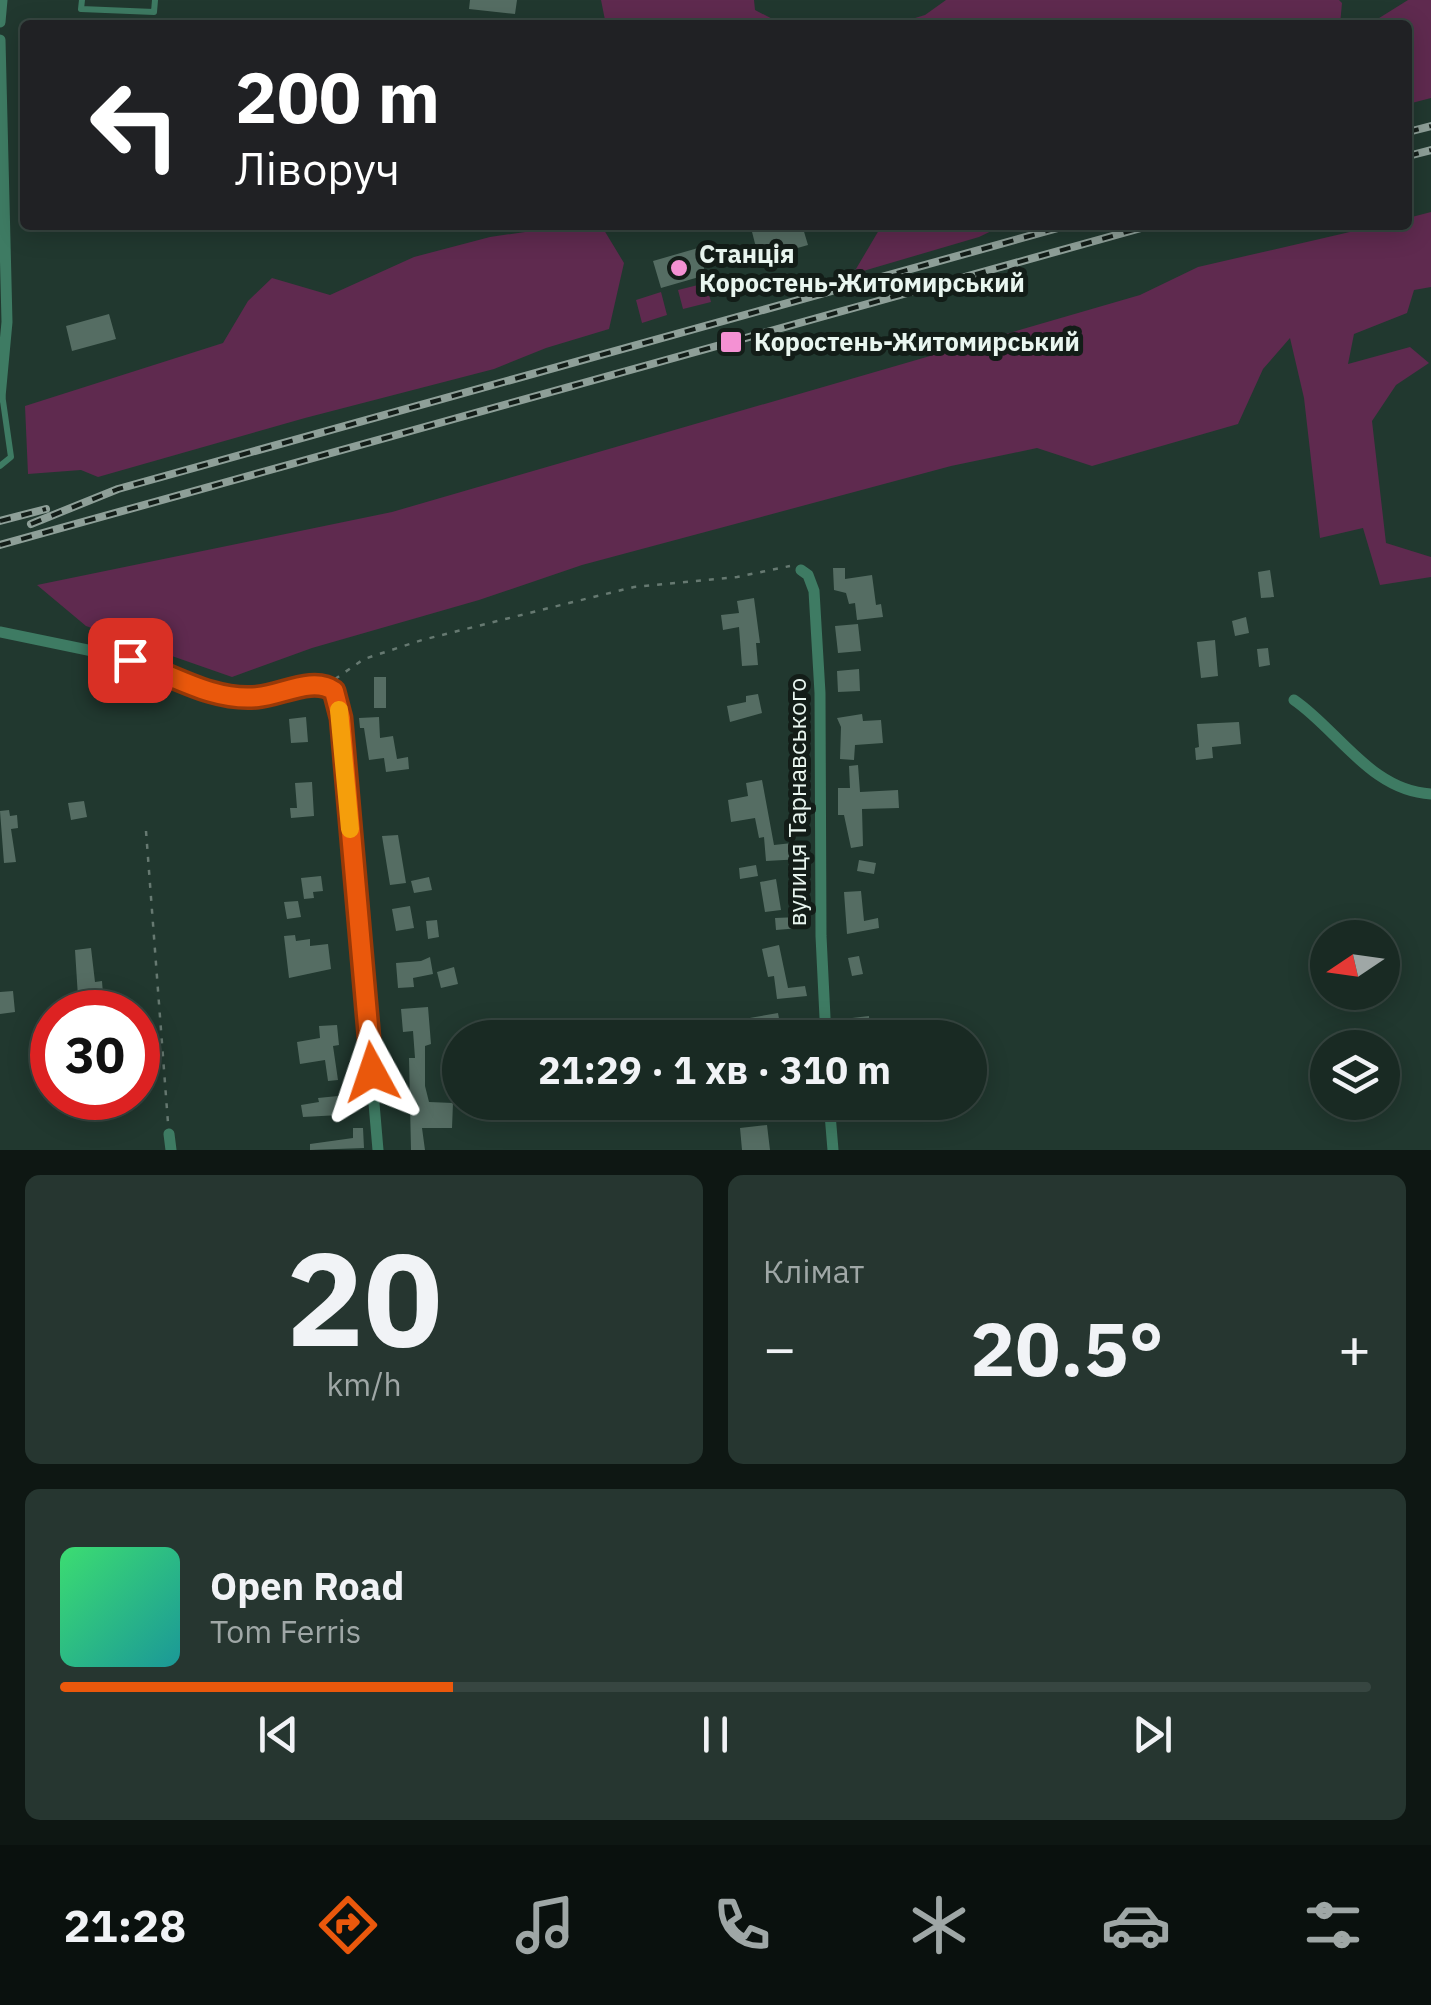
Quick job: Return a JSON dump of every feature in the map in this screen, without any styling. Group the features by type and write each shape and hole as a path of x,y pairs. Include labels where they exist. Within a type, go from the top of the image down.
{"street":[{"path":"0,22 2,0"},
{"path":"0,40 7,322 1,390"},
{"name":"вулиця Тарнавського","path":"801,570 808,575 814,591 820,679 825,1020"},
{"path":"0,632 107,654 228,698 259,697 319,684 334,691 341,718 378,1150"},
{"path":"1294,700 1312,712 1349,752 1387,780 1431,794"},
{"path":"830,1120 833,1150"},
{"path":"169,1134 170,1150"}],"lane":[{"path":"82,0 81,9 154,12 155,0"},
{"path":"0,466 11,456 1,390"}],"path":[{"path":"327,686 364,659 422,640 601,595 790,566 801,570"},
{"path":"146,832 169,1134"}],"shaded area":[{"path":"601,0 754,0 755,10 774,20 605,20"},
{"path":"946,0 1342,3 1340,20 908,20 925,15"},
{"path":"1408,0 1431,0 1431,98 1412,103 1412,20 1376,20"},
{"path":"1431,212 1431,287 1414,290 1407,313 1354,334 1348,364 1410,347 1429,363 1396,385 1372,421 1386,543 1431,557 1431,577 1380,585 1363,528 1320,538 1304,398 1290,338 1263,369 1238,424 1092,466 1037,448 951,466 582,565 479,600 312,648 232,677 86,626 37,585 392,512 1140,295 1198,267 1358,230 1412,230 1412,217"},
{"path":"538,230 604,230 624,263 609,329 494,369 98,477 81,470 28,474 25,406 223,343 248,301 272,278 330,295 414,257 490,237"},
{"path":"879,230 994,230 979,237 853,274"},
{"path":"706,283 711,302 683,309 678,290"},
{"path":"661,292 667,315 642,323 636,300"}],"building":[{"path":"470,0 517,0 515,14 469,9"},
{"path":"752,230 804,230 808,245 759,259"},
{"name":"Станція Коростень-Житомирський","path":"698,248 706,275 661,288 653,261"},
{"path":"109,314 116,339 72,351 66,326"},
{"path":"833,568 845,568 845,579 872,575 876,605 881,604 883,617 857,620 855,603 849,604 846,593 834,590"},
{"path":"1270,570 1274,597 1261,598 1258,572"},
{"path":"754,598 760,643 756,643 758,665 742,666 739,627 723,630 721,615 739,613 737,601"},
{"path":"1246,617 1249,633 1235,636 1232,621"},
{"path":"858,624 861,651 838,653 835,626"},
{"path":"1215,640 1218,676 1201,678 1197,642"},
{"path":"1268,648 1270,665 1259,667 1257,649"},
{"path":"859,669 860,691 838,692 837,671"},
{"path":"374,677 386,677 386,708 374,708"},
{"path":"758,694 762,713 730,722 727,706 746,702 746,696"},
{"path":"862,714 863,721 881,720 883,743 855,745 854,760 840,759 841,727 837,718"},
{"path":"306,717 308,742 291,743 289,719"},
{"path":"379,717 380,738 393,736 397,759 408,757 409,769 386,772 384,758 369,760 359,718"},
{"path":"1239,722 1241,744 1212,747 1213,758 1196,760 1197,724"},
{"path":"858,765 860,792 898,790 899,808 862,809 863,846 851,848 844,815 838,815 838,788 850,788 849,766"},
{"path":"762,780 774,845 801,842 802,859 766,861 764,837 759,838 755,818 731,822 728,800 748,796 746,783"},
{"path":"312,782 314,816 291,818 290,808 297,808 295,783"},
{"path":"84,801 87,817 71,820 68,803"},
{"path":"9,810 10,816 17,815 18,828 11,829 16,862 4,863 0,811"},
{"path":"398,835 406,883 390,885 382,836"},
{"path":"859,860 876,863 874,874 857,871"},
{"path":"756,865 758,876 740,879 739,868"},
{"path":"321,876 323,891 304,899 301,878"},
{"path":"429,877 432,890 414,893 411,881"},
{"path":"776,879 781,910 765,912 760,882"},
{"path":"861,891 864,921 878,918 879,928 847,934 844,892"},
{"path":"298,901 301,917 287,919 284,902"},
{"path":"410,906 414,928 396,931 392,909"},
{"path":"799,917 800,928 776,930 775,918"},
{"path":"437,920 439,937 428,939 426,921"},
{"path":"295,935 296,941 310,939 310,946 328,944 331,969 289,978 284,936"},
{"path":"779,945 788,988 805,986 807,996 777,999 774,976 768,977 762,949"},
{"path":"91,948 95,982 102,981 103,990 78,990 75,950"},
{"path":"859,956 863,974 852,976 848,958"},
{"path":"430,957 433,974 413,978 414,987 398,988 396,963"},
{"path":"454,967 458,984 441,988 437,972"},
{"path":"13,991 15,1012 0,1014 0,992"},
{"path":"428,1007 431,1044 425,1046 425,1086 429,1102 442,1103 442,1120 452,1120 452,1128 422,1128 425,1150 411,1150 409,1058 415,1058 413,1031 403,1032 401,1009"},
{"path":"778,1013 779,1020 744,1020"},
{"path":"337,1025 339,1045 333,1046 338,1080 328,1081 325,1060 300,1064 297,1042 320,1038 319,1026"},
{"path":"338,1096 340,1115 303,1117 301,1105"},
{"path":"767,1125 770,1150 742,1150 740,1128"},
{"path":"353,1128 363,1128 364,1148 310,1150 310,1144 353,1138"}],"railway":[{"path":"1412,131 1431,126"},
{"path":"1412,155 1431,150"},
{"path":"31,524 118,489 1051,230"},
{"path":"0,545 1134,230"},
{"path":"0,521 46,509"}],"slow traffic":[{"path":"339,710 350,829"}],"place":[{"name":"Станція Коростень-Житомирський","path":"679,268"},
{"name":"Коростень-Житомирський","path":"731,342"}],"route":[{"path":"130,660 228,698 259,697 319,684 334,691 341,718 372,1072"}]}
